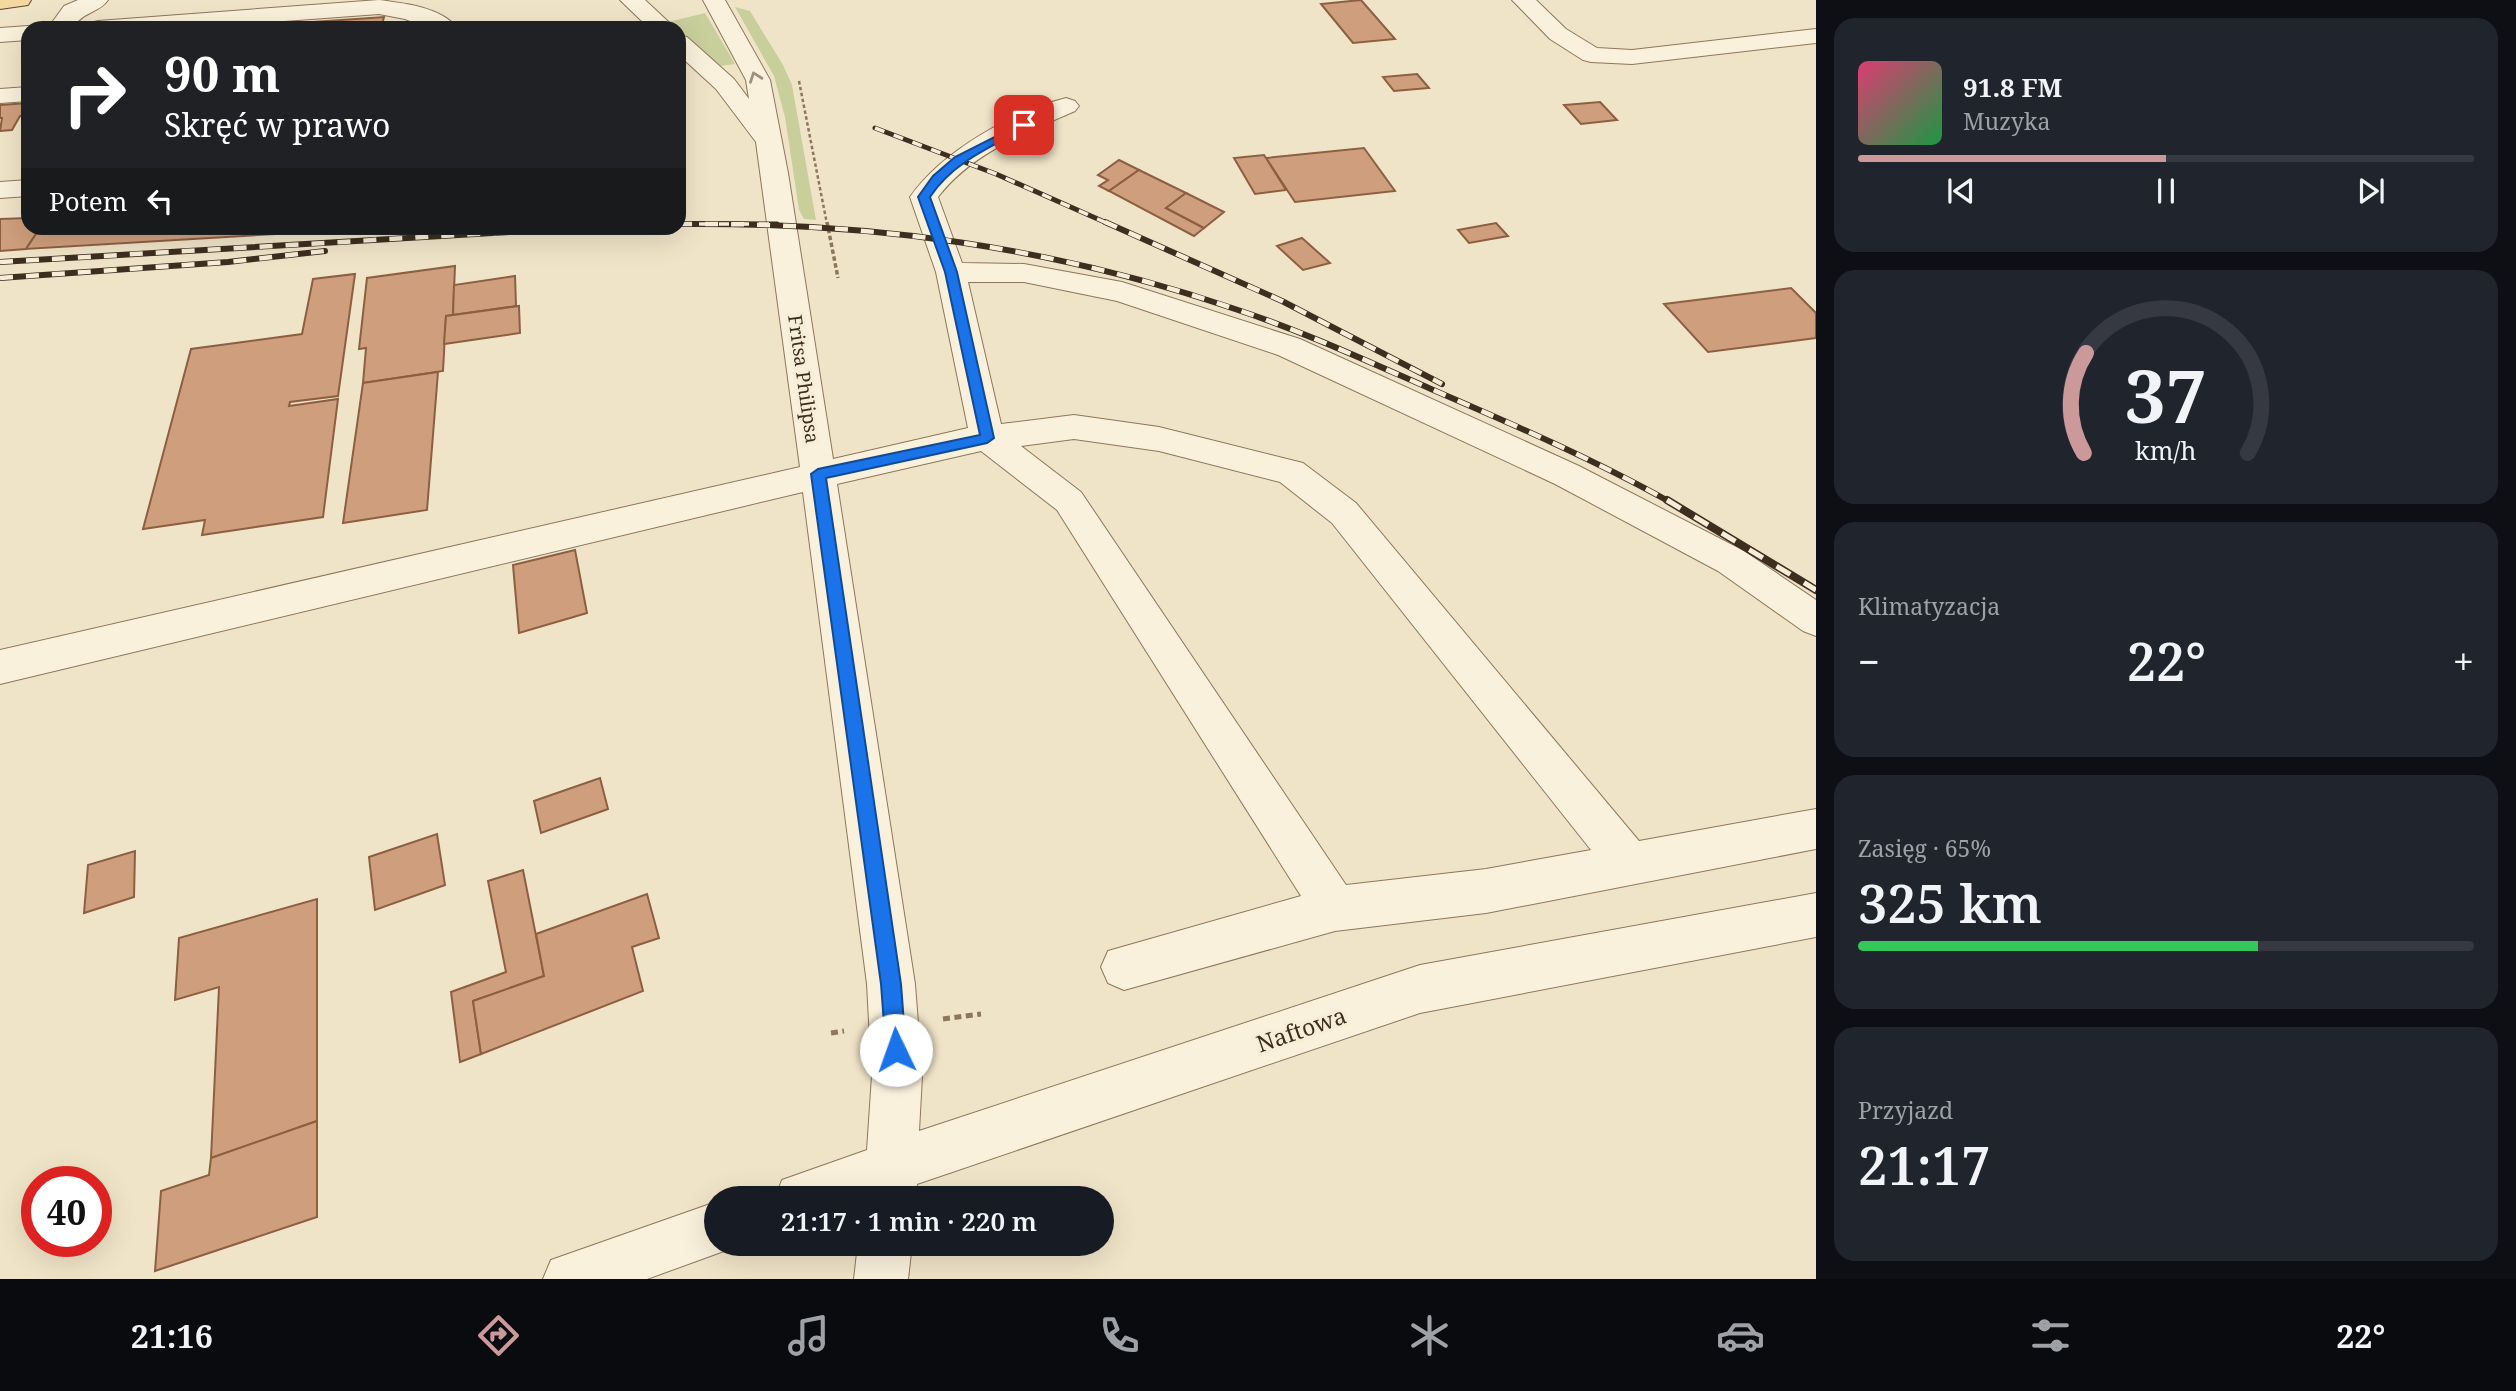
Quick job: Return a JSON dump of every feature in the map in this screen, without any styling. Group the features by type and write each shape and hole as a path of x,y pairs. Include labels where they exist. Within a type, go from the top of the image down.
{"main road":[{"path":"0,2 20,0"}],"street":[{"path":"65,21 72,11 97,0"},
{"path":"631,0 655,21"},
{"name":"Fritsa Philipsa","path":"714,0 758,80 775,173 892,998 897,1076 892,1183"},
{"path":"1523,0 1558,34 1591,55 1632,57 1816,36"},
{"path":"171,21 243,8 379,7 408,11 434,21"},
{"name":"Fritsa Philipsa","path":"686,48 725,84 768,144"},
{"path":"0,96 21,94"},
{"path":"1066,106 1002,134 959,159 937,178 924,197 951,272 987,438 1069,501 1335,909"},
{"path":"0,190 21,188"},
{"path":"951,272 1024,273 1122,292 1289,347 1567,475 1731,561 1816,620"},
{"path":"0,667 818,474 987,438 1074,427 1159,439 1291,472 1345,513 1630,864"},
{"path":"1124,967 1335,909 1486,891 1816,829"},
{"name":"Naftowa","path":"892,1183 1419,989 1816,915"},
{"path":"570,1279 704,1232"},
{"path":"881,1279 884,1256"}],"path":[{"path":"819,182 838,278"}],"green space":[{"path":"735,7 750,11 792,85 816,220 804,219 799,210 785,117 774,76"},
{"path":"705,13 735,64 720,66 686,37 686,21 672,21"}],"building":[{"path":"1361,0 1395,39 1353,43 1321,4"},
{"path":"384,17 383,21 327,21"},
{"path":"1417,74 1429,88 1394,91 1383,77"},
{"path":"1600,102 1617,120 1581,124 1564,105"},
{"path":"21,104 21,116 12,130 0,131 0,105"},
{"path":"1364,148 1395,191 1295,202 1266,158"},
{"path":"1264,155 1286,190 1255,194 1234,158"},
{"path":"1119,160 1139,170 1109,191 1099,186 1108,180 1098,175"},
{"path":"1139,170 1186,193 1166,208 1204,228 1194,236 1109,191"},
{"path":"1186,193 1224,212 1204,228 1166,208"},
{"path":"21,218 21,235 35,235 26,249 0,251 0,219"},
{"path":"1496,223 1508,236 1469,243 1458,230"},
{"path":"35,235 258,235 26,249"},
{"path":"1302,238 1330,263 1303,270 1277,246"},
{"path":"455,266 453,315 446,316 443,371 363,383 366,348 359,349 367,278"},
{"path":"355,274 338,396 290,402 289,406 338,399 323,517 202,535 205,520 143,529 191,349 302,334 313,279"},
{"path":"515,276 516,306 453,315 454,285"},
{"path":"1791,288 1816,313 1816,338 1708,352 1664,304"},
{"path":"519,306 520,333 444,344 446,316"},
{"path":"438,372 427,510 343,523 363,383"},
{"path":"575,550 587,613 519,633 513,565"},
{"path":"600,778 608,809 541,833 534,801"},
{"path":"437,834 445,885 375,910 369,857"},
{"path":"135,851 134,897 84,913 88,865"},
{"path":"523,870 544,976 473,1001 481,1054 460,1062 451,992 506,972 488,881"},
{"path":"647,894 659,938 632,947 643,991 481,1054 473,1001 544,976 536,934"},
{"path":"317,899 317,1121 211,1158 219,987 175,1000 179,938"},
{"path":"317,1121 317,1217 155,1271 161,1191 209,1175 211,1158"}],"railway":[{"path":"875,128 996,174 1109,224"},
{"path":"1105,222 1282,301 1442,384"},
{"path":"686,224 777,224"},
{"path":"686,224 822,228 961,243 1030,254 1167,287 1260,318 1334,347 1552,442 1670,502"},
{"path":"0,262 459,235"},
{"path":"0,278 228,262 325,251"},
{"path":"1667,500 1816,590"}],"route":[{"path":"896,1050 891,984 818,474 987,438 951,272 924,197 937,178 959,159 1002,134 1024,125"}]}
